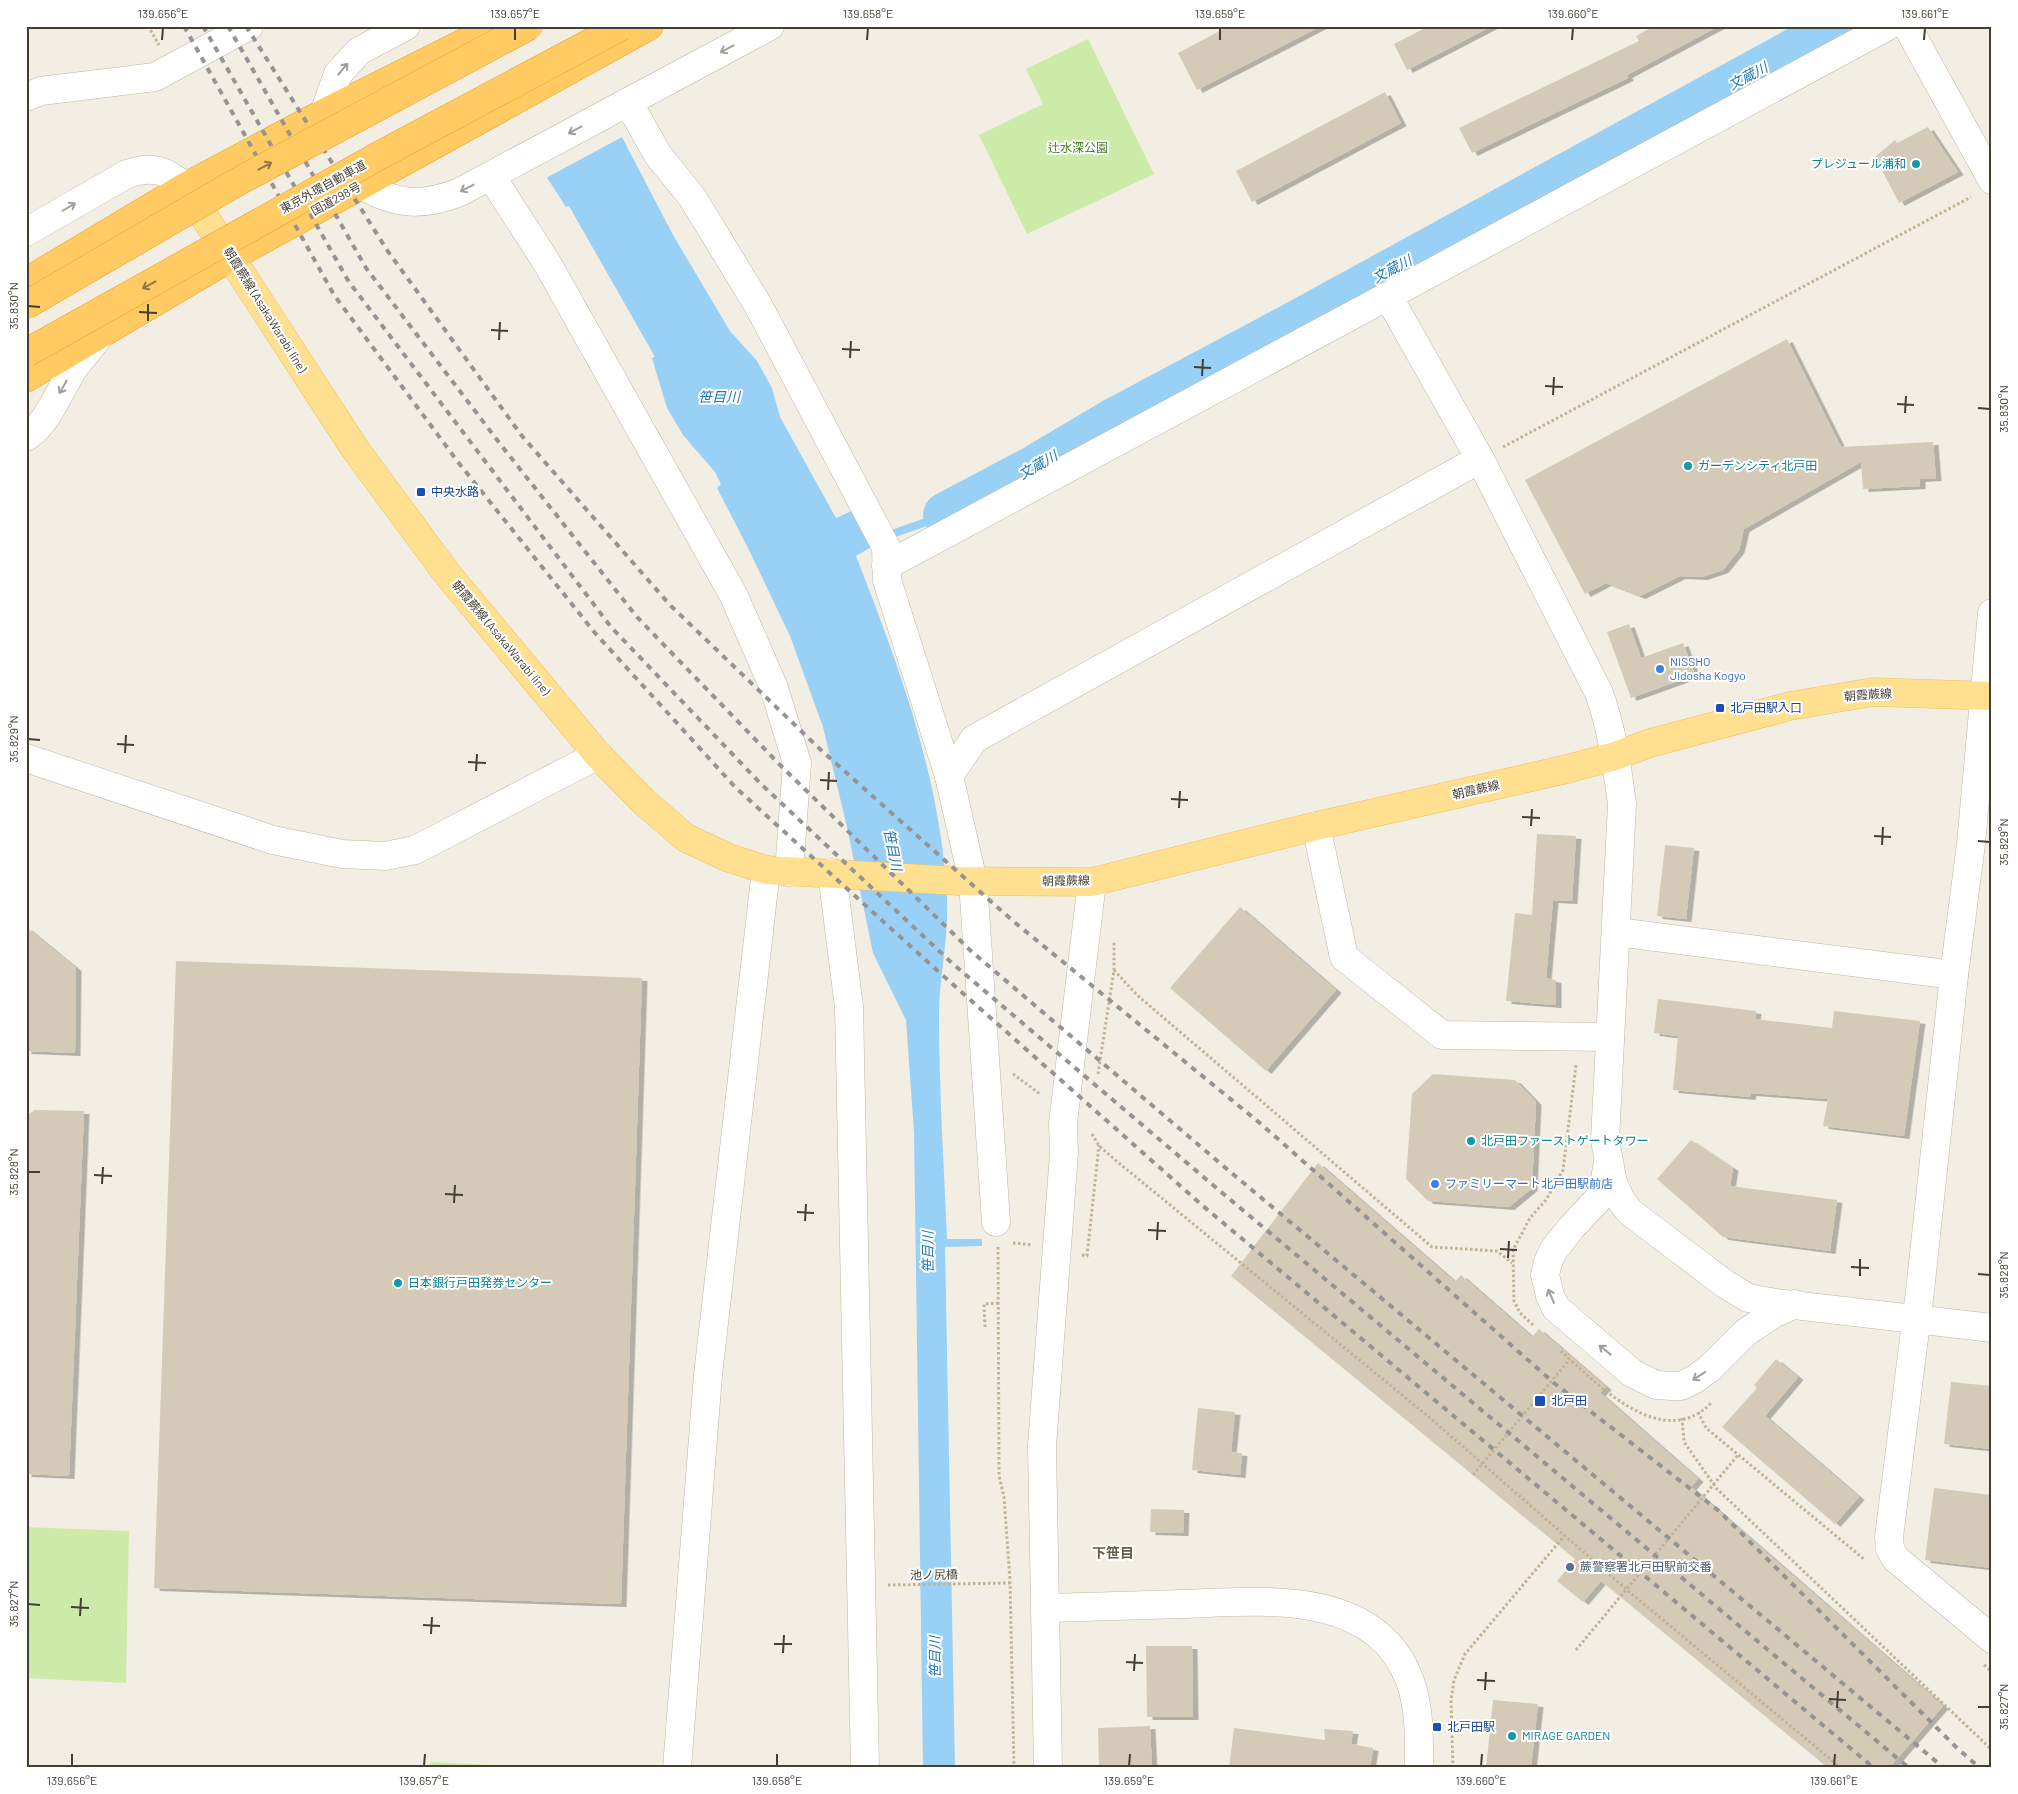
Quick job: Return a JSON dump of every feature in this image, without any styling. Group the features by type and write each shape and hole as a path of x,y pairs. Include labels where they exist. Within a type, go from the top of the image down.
{"highway":[{"path":"26,282 185,187 324,113 498,26"},
{"path":"26,286 239,180 529,26"},
{"name":"東京外環自動車道","path":"28,352 382,154 622,26"},
{"name":"国道298号","path":"26,378 231,257 649,26"},
{"path":"26,305 239,180"}],"main road":[{"name":"朝霞蕨線 (AsakaWarabi line)","path":"185,187 355,449 448,575 598,755 644,802 686,838 729,858 778,871 965,881"},
{"name":"朝霞蕨線","path":"965,881 1092,882 1316,826 1616,756 1650,743 1790,706 1840,696 1873,692 1987,696"}],"street":[{"path":"26,97 41,91 155,77 249,26"},
{"path":"324,113 338,74 359,51 405,26"},
{"path":"361,185 384,198 410,202 438,200 500,170 770,26"},
{"path":"886,566 1888,26"},
{"path":"1907,26 1983,188"},
{"path":"623,105 658,155 692,197 758,305 886,547 887,580 949,776 965,881 997,1232"},
{"path":"26,232 127,174 142,168 160,170 172,175 185,187"},
{"path":"500,170 547,263 729,587 774,688 797,763 778,871 708,1375 677,1768"},
{"path":"1388,296 1480,459 1599,693 1616,756 1622,804 1605,1140 1613,1182 1622,1202 1715,1277 1748,1298 1992,1328"},
{"path":"26,438 33,433 54,404 76,365 101,333"},
{"path":"949,776 974,739 1480,459"},
{"path":"1992,613 1982,846 1954,974 1916,1319 1889,1537 1890,1549 1896,1559 1992,1639"},
{"path":"26,758 273,840 342,854 384,856 415,850 598,755"},
{"path":"1316,826 1344,957 1442,1036 1610,1037"},
{"path":"842,873 849,1008 865,1768"},
{"path":"1048,1768 1042,1446 1064,1152 1063,1122 1092,882"},
{"path":"1617,932 1954,974"},
{"path":"1608,1161 1602,1195 1559,1243 1548,1262 1546,1280 1556,1308 1566,1319 1632,1373 1656,1385 1681,1386 1710,1368 1734,1342 1758,1322 1795,1304"},
{"path":"1715,1277 1732,1297 1737,1308 1740,1328 1734,1342"},
{"path":"1046,1608 1257,1601 1294,1602 1320,1607 1361,1622 1384,1641 1398,1658 1410,1680 1418,1727 1419,1768"}],"path":[{"path":"1480,459 1983,188"},
{"path":"1098,1077 1114,970 1115,935"},
{"path":"1114,970 1137,995 1432,1247 1497,1251 1512,1263 1513,1250 1517,1238 1530,1218 1558,1183 1564,1170 1576,1065"},
{"path":"1091,1131 1099,1146 1120,1164 1482,1464 1627,1590 1841,1768"},
{"path":"1014,1768 1010,1583 1004,1497 999,1476 997,1232 1041,1246"},
{"path":"985,1327 984,1304 998,1304"},
{"path":"1473,1475 1570,1359"},
{"path":"1698,1412 1706,1428 1866,1560"},
{"path":"1682,1418 1684,1442 1713,1484 1992,1750"},
{"path":"1576,1650 1738,1455"},
{"path":"1452,1768 1451,1700 1454,1680 1466,1654 1565,1535"},
{"name":"池ノ尻橋","path":"885,1585 1010,1583"}],"green space":[{"name":"辻水深公園","path":"1088,39 1154,174 1027,234 979,135 1043,104 1026,69"},
{"path":"26,1527 129,1531 126,1683 26,1678"},
{"path":"430,1762 562,1768 430,1768"}],"water":[{"name":"笹目川","path":"449,26 558,26 624,141 673,235 730,331 757,361 772,388 780,417 836,518 856,509 873,546 856,556 888,639 915,724 927,766 943,854 947,913 939,1001 939,1044 947,1239 982,1239 982,1246 945,1247 955,1768 923,1768 914,1132 906,1020 873,953 847,827 823,727 790,636 717,488 721,484 715,472 683,435 667,408 652,358 655,357 569,206 566,207"}],"pier":[{"path":"447,26 561,26 624,136 544,179"}],"building":[{"path":"1229,26 1321,26 1197,90 1178,53"},
{"path":"1429,26 1492,26 1407,70 1394,44"},
{"path":"1654,26 1719,26 1627,75 1628,78 1472,153 1459,128 1639,41 1636,36"},
{"path":"1385,92 1401,123 1252,202 1236,171"},
{"name":"プレジュール浦和","path":"1928,127 1958,172 1899,203 1875,157 1895,140 1897,143"},
{"name":"ガーデンシティ北戸田","path":"1787,339 1841,447 1933,442 1936,478 1920,479 1920,486 1863,489 1861,462 1744,529 1739,550 1723,570 1702,577 1680,576 1640,596 1606,583 1585,594 1525,480"},
{"path":"1629,624 1641,658 1683,643 1695,675 1631,698 1607,632"},
{"path":"1537,834 1576,836 1572,901 1553,900 1546,978 1556,980 1556,1005 1506,1001 1515,913 1532,915"},
{"path":"1665,845 1694,848 1686,919 1657,916"},
{"path":"1240,907 1336,990 1266,1071 1170,988"},
{"path":"26,927 76,968 75,1053 26,1051"},
{"name":"日本銀行戸田発券センター","path":"176,961 642,978 621,1604 154,1588"},
{"path":"1658,999 1756,1011 1755,1019 1832,1028 1834,1011 1920,1021 1904,1136 1823,1126 1828,1099 1751,1093 1750,1097 1673,1090 1678,1036 1654,1033"},
{"name":"北戸田ファーストゲートタワー","path":"1433,1074 1515,1080 1536,1102 1532,1188 1509,1207 1428,1201 1406,1179 1412,1094"},
{"path":"35,1110 84,1111 69,1476 26,1474 26,1116"},
{"path":"1691,1140 1733,1168 1730,1186 1837,1200 1830,1251 1723,1237 1657,1179"},
{"path":"1318,1163 1455,1282 1461,1275 1532,1337 1539,1329 1606,1387 1600,1393 1698,1479 1691,1487 1943,1706 1889,1768 1828,1768 1601,1581 1583,1602 1557,1581 1575,1559 1231,1276"},
{"path":"1776,1359 1798,1377 1765,1416 1859,1497 1835,1524 1722,1427 1757,1388 1754,1385"},
{"path":"1951,1382 1992,1386 1992,1449 1944,1444"},
{"path":"1198,1408 1235,1412 1231,1452 1242,1453 1240,1475 1192,1470"},
{"path":"1934,1488 1992,1495 1992,1568 1925,1560"},
{"path":"1151,1509 1184,1510 1183,1533 1150,1532"},
{"path":"1146,1646 1192,1646 1193,1717 1147,1717"},
{"name":"MIRAGE GARDEN","path":"1493,1700 1538,1704 1531,1768 1486,1768"},
{"path":"1150,1726 1152,1768 1099,1768 1098,1728"},
{"path":"1234,1728 1325,1740 1324,1729 1353,1731 1351,1744 1373,1748 1370,1768 1229,1768"}],"waterway":[{"name":"文蔵川","path":"946,515 1033,469 1114,421 1294,325 1841,26"},
{"path":"886,536 946,515"}],"railway":[{"path":"184,26 334,295 458,462 595,633 736,788 940,973 1203,1206 1874,1768"},
{"path":"203,26 349,282 611,627 761,784 953,964 1220,1191 1909,1768"},
{"path":"228,26 366,268 501,445 637,617 779,764 971,951 1228,1170 1944,1768"},
{"path":"246,26 387,250 522,436 670,605 823,752 1013,921 1261,1124 1554,1383 1719,1511 1957,1748 1980,1768"}],"place":[{"name":"プレジュール浦和","path":"1916,164"},
{"name":"ガーデンシティ北戸田","path":"1688,466"},
{"name":"中央水路","path":"421,492"},
{"name":"NISSHO Jidosha Kogyo","path":"1660,669"},
{"name":"北戸田駅入口","path":"1720,708"},
{"name":"北戸田ファーストゲートタワー","path":"1471,1141"},
{"name":"ファミリーマート北戸田駅前店","path":"1435,1184"},
{"name":"日本銀行戸田発券センター","path":"398,1283"},
{"name":"北戸田","path":"1540,1401"},
{"name":"蕨警察署北戸田駅前交番","path":"1570,1567"},
{"name":"北戸田駅","path":"1437,1727"},
{"name":"MIRAGE GARDEN","path":"1512,1736"}],"district":[{"name":"下笹目","path":"1113,1553"}]}
